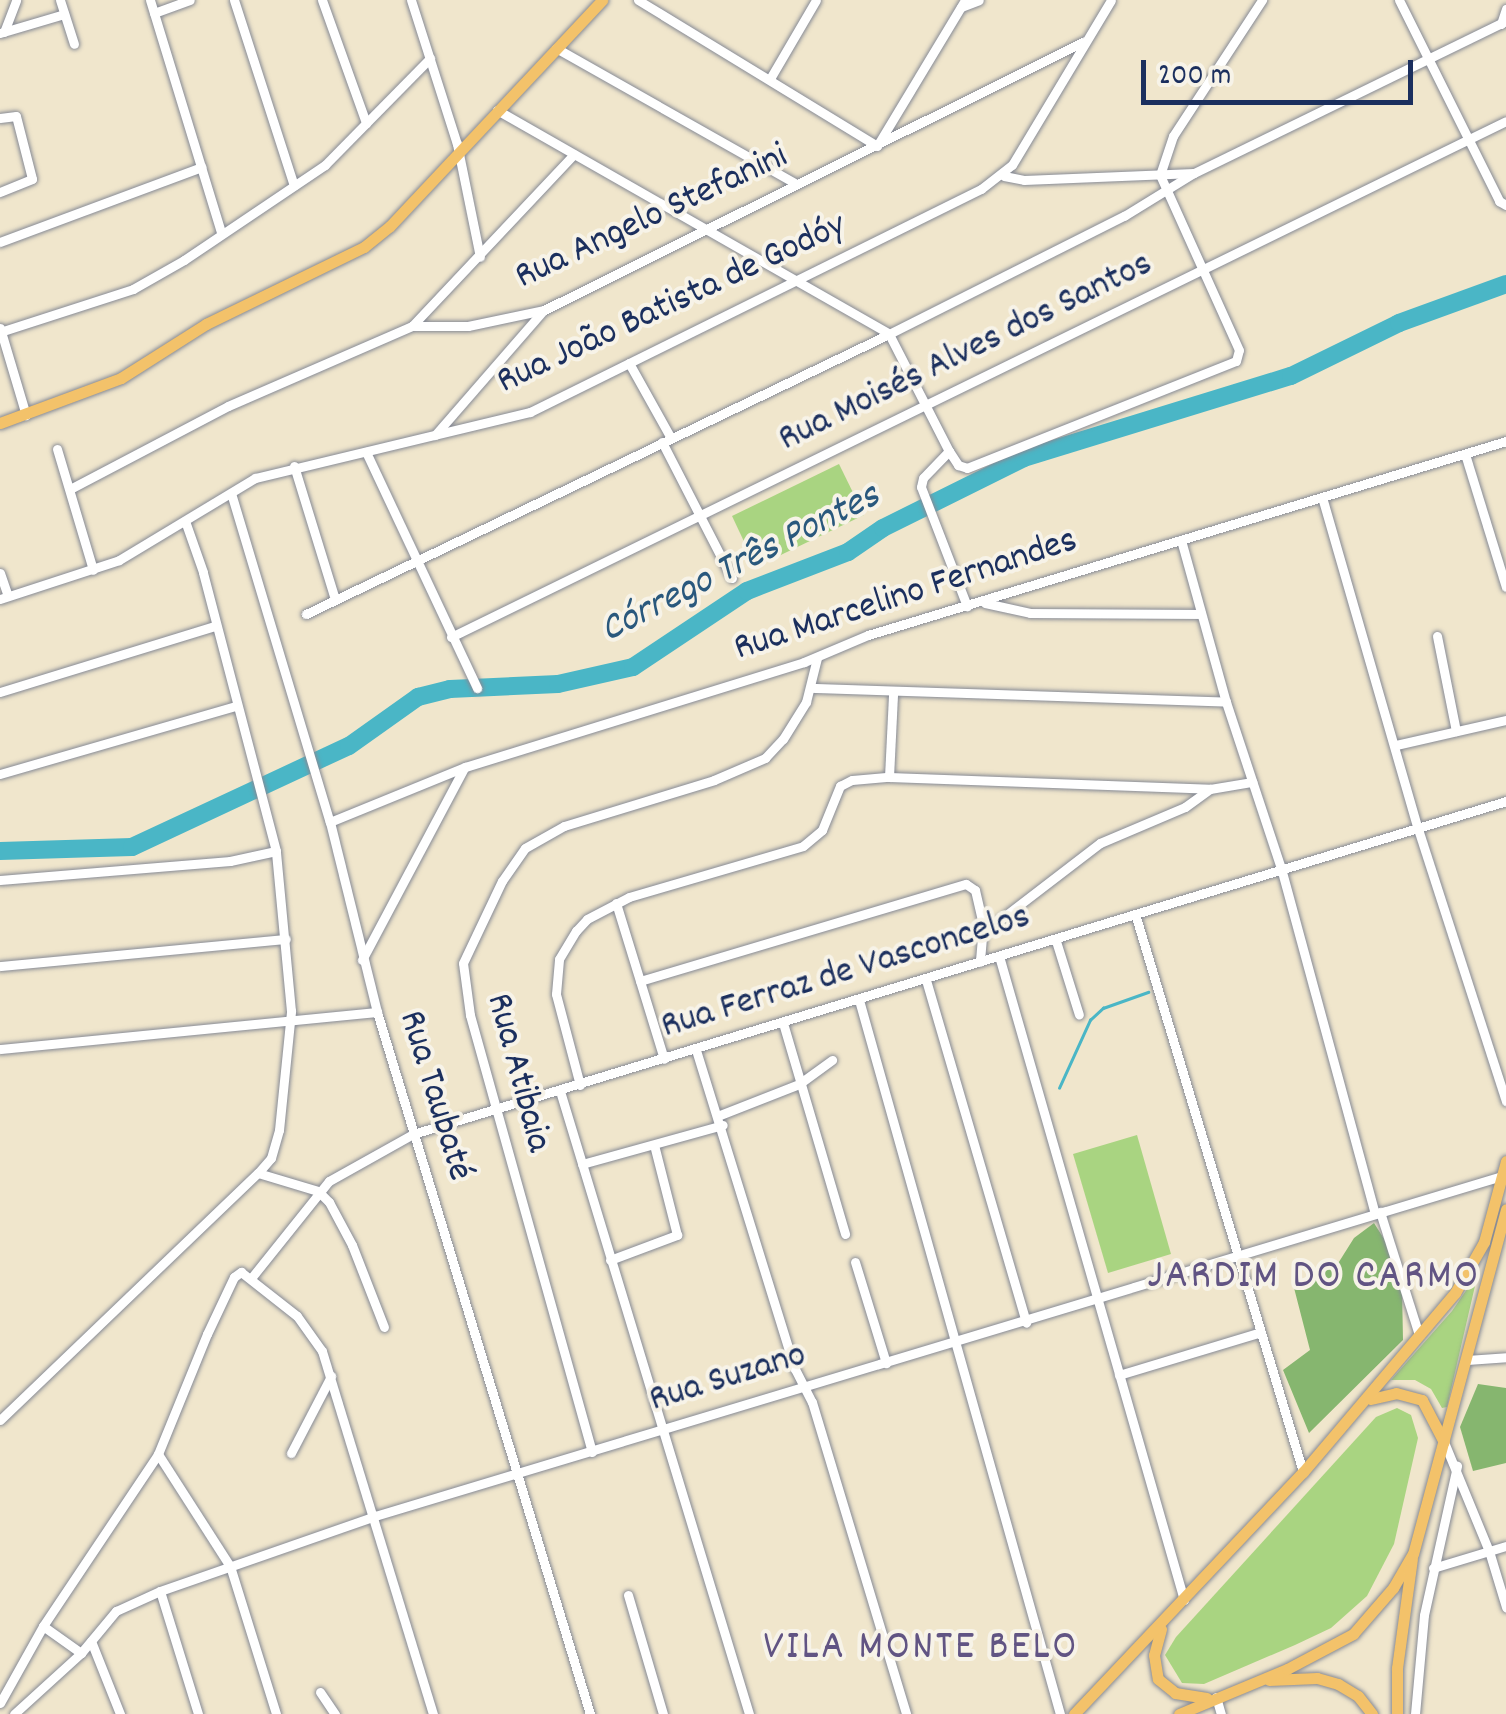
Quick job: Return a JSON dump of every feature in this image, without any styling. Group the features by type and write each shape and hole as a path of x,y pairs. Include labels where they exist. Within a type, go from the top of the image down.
{"main road":[{"path":"0,423 121,378 206,324 364,248 602,0"},
{"path":"1074,1714 1369,1399 1474,1263 1506,1161"},
{"path":"1397,1714 1397,1668 1413,1554 1506,1209"},
{"path":"1369,1399 1396,1392 1422,1400 1444,1442"},
{"path":"1179,1714 1260,1681 1353,1634 1381,1606 1413,1554"},
{"path":"1166,1619 1154,1655 1158,1678 1186,1697 1214,1698"},
{"path":"1260,1681 1316,1678 1338,1684 1358,1696 1372,1714"}],"street":[{"path":"2,33 16,0"},
{"path":"60,0 74,44"},
{"path":"150,0 222,232"},
{"path":"154,13 190,0"},
{"path":"234,0 294,186"},
{"path":"322,0 366,123"},
{"path":"411,0 459,151 480,257"},
{"path":"638,0 877,146 963,3"},
{"path":"771,78 816,0"},
{"path":"949,0 979,0"},
{"path":"1111,0 1004,176 1024,180 1194,174"},
{"path":"496,110 890,334 949,451 958,464 967,468 1231,365 1238,350 1164,193 1160,174 1173,136 1262,0"},
{"path":"1399,0 1467,141 1499,201 1506,206"},
{"path":"306,614 890,334 1194,174 1503,23 1506,10"},
{"path":"2,33 64,14"},
{"name":"Rua Angelo Stefanini","path":"70,489 228,406 412,326 468,326 544,310 1086,41"},
{"path":"556,48 795,184"},
{"path":"26,415 0,330 133,289 184,260 325,164 430,58"},
{"path":"0,118 12,114 30,183 0,192"},
{"name":"Rua Moisés Alves dos Santos","path":"451,637 1506,122"},
{"path":"412,326 574,154"},
{"path":"0,242 202,167"},
{"name":"Rua João Batista de Godóy","path":"4,597 93,570 140,550 254,478 530,412 1004,176"},
{"path":"435,435 544,310"},
{"path":"629,364 698,518 732,578"},
{"name":"Rua Marcelino Fernandes","path":"330,822 464,768 817,658 868,636 1506,441"},
{"path":"57,449 93,570"},
{"path":"949,451 923,478 921,487 966,606"},
{"path":"366,452 478,688"},
{"path":"1465,454 1506,587"},
{"path":"294,466 335,599"},
{"name":"Rua Taubaté","path":"231,493 330,822 377,1012 590,1714"},
{"path":"1322,497 1418,829 1506,1102"},
{"path":"0,1420 258,1173 275,1146 291,1023 276,850 184,520"},
{"path":"1181,540 1226,702 1281,868 1377,1213 1419,1334"},
{"path":"0,573 4,597"},
{"path":"982,603 1030,613 1201,614"},
{"path":"0,692 216,626"},
{"path":"1437,636 1456,731"},
{"name":"Rua Atibaia","path":"592,1452 495,1110 462,982 463,964 502,881 525,848 564,826 714,780 765,758 784,740 812,688 817,658"},
{"path":"812,688 893,694 1226,702"},
{"path":"889,777 893,694"},
{"path":"0,774 236,706"},
{"path":"1396,745 1506,720"},
{"path":"362,960 464,768"},
{"path":"580,1084 560,1022 560,958 588,919 616,904 804,846 822,830 840,786 852,780 889,777 1210,789 1252,782"},
{"path":"984,932 1100,843 1184,807 1210,789"},
{"name":"Rua Ferraz de Vasconcelos","path":"252,1277 318,1191 355,1164 413,1134 1506,802"},
{"path":"0,880 230,861 276,850"},
{"path":"640,981 966,884 975,890 984,932 980,962"},
{"path":"616,904 664,1059"},
{"path":"1136,916 1303,1472"},
{"path":"0,966 286,939"},
{"path":"1056,941 1079,1016"},
{"path":"998,956 1184,1600"},
{"path":"926,980 1026,1323"},
{"path":"859,1000 1060,1714"},
{"path":"0,1050 377,1012"},
{"path":"783,1023 845,1234"},
{"path":"696,1050 906,1714"},
{"path":"582,1164 654,1145 721,1120 799,1084 832,1060"},
{"path":"560,1090 748,1714"},
{"path":"610,1260 677,1235 654,1145"},
{"path":"258,1173 318,1191 352,1245 384,1327"},
{"name":"Rua Suzano","path":"14,1714 80,1653 116,1611 160,1591 375,1516 1026,1323 1502,1176"},
{"path":"855,1262 886,1363"},
{"path":"0,1702 43,1626 158,1454 239,1272 252,1277 297,1316 322,1351 433,1714"},
{"path":"1119,1375 1261,1332"},
{"path":"1466,1360 1506,1357"},
{"path":"291,1453 331,1376"},
{"path":"1444,1442 1489,1550 1506,1606"},
{"path":"158,1454 230,1566 276,1714"},
{"path":"1414,1714 1417,1657 1457,1466"},
{"path":"1433,1568 1506,1546"},
{"path":"160,1591 198,1714"},
{"path":"628,1594 663,1714"},
{"path":"43,1626 80,1653"},
{"path":"90,1641 120,1714"},
{"path":"320,1692 335,1714"},
{"path":"1214,1698 1221,1714"},
{"path":"30,1702 35,1714"}],"green space":[{"path":"839,464 864,515 756,567 732,516"},
{"path":"1137,1135 1171,1254 1108,1273 1073,1154"},
{"path":"1374,1223 1391,1250 1402,1288 1403,1340 1309,1433 1283,1370 1310,1350 1293,1284 1337,1265 1354,1238"},
{"path":"1478,1273 1447,1407 1442,1408 1431,1389 1415,1380 1391,1380 1452,1311"},
{"path":"1478,1384 1506,1388 1506,1463 1473,1471 1460,1427"},
{"path":"1397,1408 1411,1415 1418,1438 1394,1544 1367,1596 1331,1628 1295,1645 1204,1684 1182,1683 1165,1655 1176,1637 1376,1417"}],"waterway":[{"name":"Córrego Três Pontes","path":"0,851 132,847 349,746 418,697 450,689 558,684 633,667 747,591 848,552 883,528 1024,458 1291,376 1399,323 1506,284"},
{"path":"1059,1088 1090,1020 1103,1008 1148,992"}],"district":[{"name":"JARDIM DO CARMO","path":"1314,1278"},
{"name":"VILA MONTE BELO","path":"921,1649"}]}
